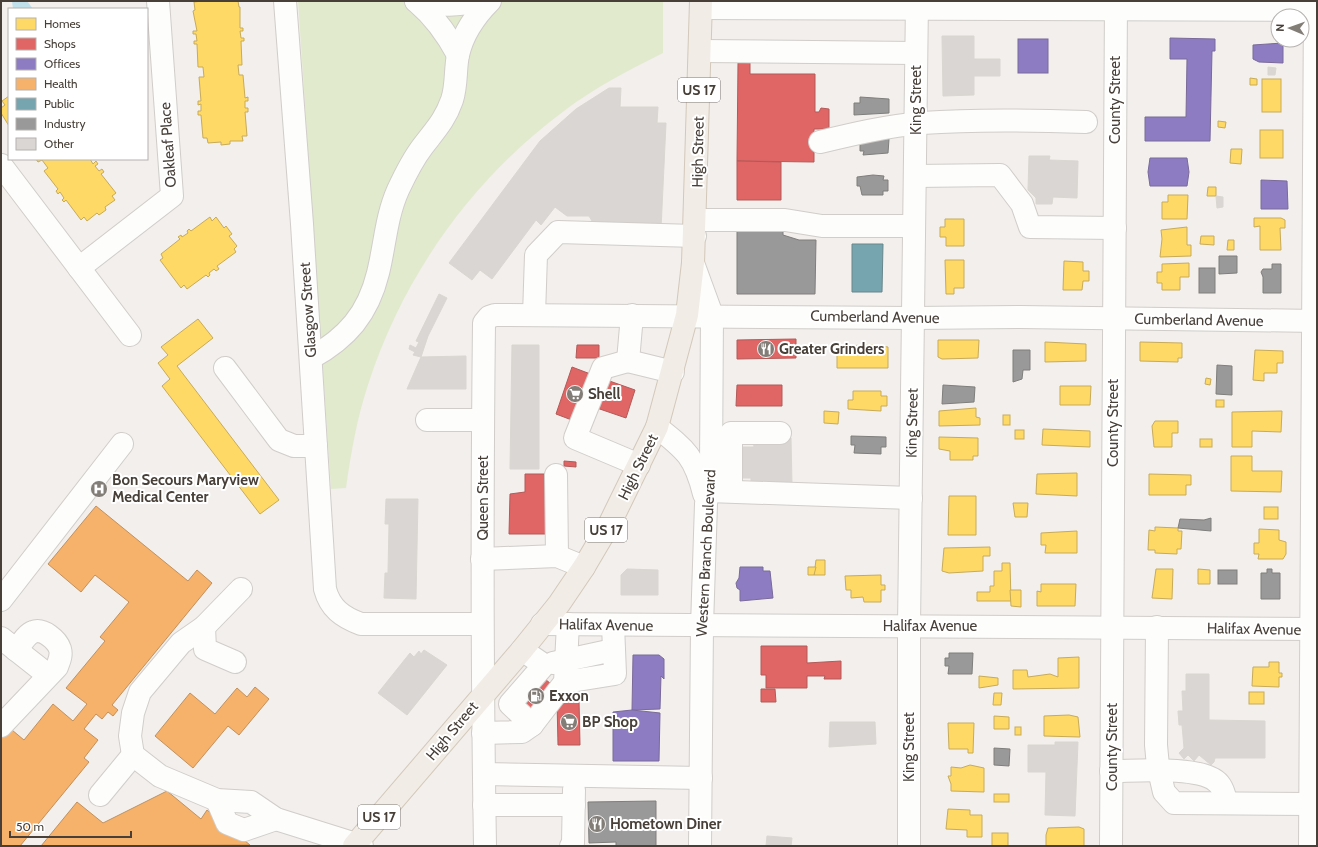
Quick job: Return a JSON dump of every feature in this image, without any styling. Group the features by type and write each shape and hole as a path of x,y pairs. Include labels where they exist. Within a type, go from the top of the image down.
{"main road":[{"name":"High Street","path":"357,845 559,604 584,567 610,523 657,427 673,372 687,315 693,263 696,228 701,4"}],"street":[{"name":"Oakleaf Place","path":"78,268 172,196 158,1"},
{"name":"Glasgow Street","path":"285,1 311,358 325,588 328,600 348,619 365,624 482,624"},
{"path":"416,1 436,20 447,34 458,55"},
{"path":"416,1 434,5 452,6 483,1"},
{"path":"311,358 330,348 346,334 360,318 378,274 388,219 398,191 410,165 437,130 447,113 452,98 458,55 465,34 477,14 490,1"},
{"path":"701,4 1316,7 1314,629 1310,846"},
{"name":"King Street","path":"909,846 909,626 916,5"},
{"name":"County Street","path":"1111,846 1116,5"},
{"path":"700,51 916,54"},
{"path":"820,142 860,132 915,124 1031,120 1086,122"},
{"path":"1,165 130,335"},
{"path":"915,176 1000,175 1022,204 1030,227 1115,228"},
{"path":"534,315 536,255 558,232 696,228 785,220 822,226 914,226"},
{"name":"Western Branch Boulevard","path":"693,263 712,315 721,433 711,466 707,498 702,626 700,846"},
{"name":"Cumberland Avenue","path":"484,371 484,323 489,317 496,315 712,315 1315,321"},
{"path":"628,361 632,315"},
{"path":"639,465 575,438 603,368 628,361 673,372"},
{"path":"225,368 279,440 294,446 316,446"},
{"name":"Queen Street","path":"484,371 482,624 487,689 483,733 485,846"},
{"path":"427,420 483,420"},
{"path":"657,427 682,447 692,460 699,472 707,498 731,492 911,498"},
{"path":"731,492 721,433 780,432"},
{"path":"1,600 122,444"},
{"path":"556,475 557,556"},
{"path":"482,559 557,556 584,567"},
{"path":"241,589 204,627 181,643 140,692 133,713 130,736 133,755 160,776 217,800 227,823 244,830 276,819 357,845"},
{"name":"Halifax Avenue","path":"542,624 1314,629"},
{"path":"483,733 522,732 532,725 565,671 568,624"},
{"path":"522,650 544,665 565,671 613,650 613,625"},
{"path":"204,627 206,649 235,662"},
{"path":"1157,627 1156,745 1159,771 1164,792 1174,803 1310,804"},
{"path":"1,726 57,667 61,658 60,648 54,640 46,633 40,631 34,632 9,644 48,675"},
{"path":"510,704 544,665"},
{"path":"487,689 510,704 532,725"},
{"path":"100,795 133,755"},
{"path":"1111,771 1187,772 1203,775 1216,781 1224,792 1226,804"},
{"path":"484,774 701,778"},
{"path":"572,844 574,775"},
{"path":"484,805 574,805"}],"green space":[{"path":"298,1 663,1 663,53 587,95 564,111 531,138 499,167 471,199 421,268 400,306 368,385 355,436 346,488 331,489"}],"water":[{"path":"12,1 27,1 32,8 13,8"}],"building: Homes":[{"path":"238,1 240,7 240,28 243,28 243,31 240,31 241,38 244,38 244,41 241,41 242,65 238,65 239,75 243,75 245,98 248,97 248,101 245,101 245,108 248,108 248,112 245,112 247,136 242,136 243,141 230,141 230,144 221,145 221,142 208,143 207,138 203,138 201,115 198,115 198,111 201,111 201,104 198,105 198,101 201,101 199,77 204,77 203,67 198,67 197,44 194,44 194,41 197,41 196,34 193,34 193,31 197,31 193,11 195,10 194,2"},
{"path":"1250,78 1257,79 1257,85 1250,85"},
{"path":"1262,79 1281,79 1281,112 1262,112"},
{"path":"8,97 8,124 1,113 1,108 5,105 2,101"},
{"path":"1218,121 1226,122 1225,128 1218,127"},
{"path":"1260,130 1283,130 1283,158 1260,158"},
{"path":"1231,149 1242,149 1241,164 1230,163"},
{"path":"42,160 91,160 93,164 96,161 98,164 95,166 99,171 102,169 104,172 101,174 116,193 112,196 115,200 105,207 106,210 99,215 97,213 87,221 84,217 81,220 66,200 64,202 62,200 64,198 60,192 58,194 56,191 58,189 44,171 48,168"},
{"path":"1208,187 1216,187 1216,196 1207,196"},
{"path":"1168,195 1188,195 1187,219 1162,219 1162,202 1168,202"},
{"path":"210,217 212,221 216,217 224,228 226,226 232,234 229,236 237,246 234,249 236,252 217,266 219,269 216,271 214,269 209,273 210,275 208,277 206,275 187,289 184,285 181,288 160,260 163,258 161,254 180,239 178,237 181,235 182,237 188,233 187,231 189,229 191,231"},
{"path":"1254,218 1281,218 1285,220 1285,228 1280,228 1281,250 1260,250 1260,226 1254,227"},
{"path":"945,219 964,219 964,246 946,246 946,237 940,237 940,227 945,227"},
{"path":"1187,227 1187,245 1191,245 1191,256 1160,257 1162,239 1161,230"},
{"path":"1201,236 1214,236 1214,245 1200,244"},
{"path":"1228,240 1234,240 1234,250 1227,250"},
{"path":"945,260 964,260 964,288 954,288 954,294 946,294"},
{"path":"1064,261 1083,262 1083,271 1089,271 1089,281 1083,281 1082,290 1063,290"},
{"path":"1189,263 1189,277 1180,277 1180,290 1162,290 1162,283 1157,283 1157,272 1162,272 1162,264"},
{"path":"198,319 213,338 177,366 279,500 260,514 162,386 170,379 158,363 168,355 161,347"},
{"path":"938,340 979,340 978,358 942,359 938,357"},
{"path":"1045,342 1086,344 1086,361 1045,362"},
{"path":"1140,342 1182,343 1182,358 1178,358 1178,362 1140,361"},
{"path":"872,345 888,347 888,368 837,368 837,346"},
{"path":"1255,350 1283,351 1283,363 1277,363 1277,373 1264,373 1264,381 1253,380"},
{"path":"1206,378 1211,379 1210,385 1205,384"},
{"path":"1060,386 1091,386 1090,405 1060,405"},
{"path":"853,391 881,391 881,396 887,396 887,406 881,406 881,411 848,409 848,400 853,400"},
{"path":"1216,400 1224,400 1224,407 1216,407"},
{"path":"976,408 976,417 980,418 980,425 939,426 939,411"},
{"path":"824,411 839,412 838,424 824,423"},
{"path":"1282,411 1281,432 1252,431 1252,447 1232,447 1232,412"},
{"path":"1003,415 1010,415 1010,425 1003,425"},
{"path":"1155,421 1178,421 1178,433 1172,433 1172,447 1154,447 1152,426"},
{"path":"1043,429 1090,431 1090,447 1042,445"},
{"path":"1015,430 1024,430 1024,439 1015,439"},
{"path":"939,437 978,438 978,456 973,456 973,460 950,460 950,451 939,449"},
{"path":"1200,439 1212,439 1212,447 1200,447"},
{"path":"1231,456 1252,456 1252,471 1282,471 1281,492 1231,491"},
{"path":"1077,473 1077,496 1036,494 1037,474"},
{"path":"1149,474 1191,475 1191,485 1186,485 1186,495 1149,495"},
{"path":"949,496 976,496 976,535 948,535"},
{"path":"1013,503 1028,503 1027,517 1015,517"},
{"path":"1264,507 1278,507 1278,519 1264,519"},
{"path":"1155,527 1178,528 1178,531 1182,531 1181,549 1177,549 1177,554 1155,553 1155,550 1148,550 1149,530 1155,531"},
{"path":"1259,529 1279,530 1279,540 1286,542 1286,554 1283,559 1258,559 1259,554 1254,554 1254,543 1259,543"},
{"path":"1077,531 1077,553 1045,553 1046,545 1041,545 1041,533"},
{"path":"990,547 990,556 983,556 983,571 949,573 942,571 944,548"},
{"path":"816,560 825,560 825,575 814,575"},
{"path":"1002,563 1010,563 1011,601 977,601 977,592 990,592 990,586 994,586 994,571 1002,571"},
{"path":"808,567 816,567 814,575 808,575"},
{"path":"1156,569 1173,569 1172,599 1152,598"},
{"path":"1198,569 1210,570 1210,584 1198,584"},
{"path":"881,575 881,585 885,585 885,590 881,590 881,602 864,602 863,597 851,598 851,590 846,590 845,576"},
{"path":"1041,584 1076,584 1075,606 1037,606 1037,591 1041,592"},
{"path":"1010,590 1021,590 1021,607 1011,606"},
{"path":"1079,657 1079,688 1013,689 1013,670 1027,670 1028,677 1050,674 1058,677 1058,658"},
{"path":"1269,662 1279,662 1279,673 1282,673 1282,677 1279,677 1279,687 1252,686 1253,667 1269,667"},
{"path":"979,676 998,678 998,685 979,688"},
{"path":"1249,692 1264,692 1264,704 1249,704"},
{"path":"994,693 1002,693 1001,705 993,705"},
{"path":"1069,715 1078,717 1080,737 1044,736 1044,716"},
{"path":"994,716 1009,717 1009,729 994,729"},
{"path":"948,723 974,723 973,753 968,753 968,749 949,749"},
{"path":"1015,727 1021,727 1021,735 1015,735"},
{"path":"970,765 984,768 984,792 951,791 951,784 948,776 951,776 951,767 961,768"},
{"path":"994,794 1009,794 1009,802 994,802"},
{"path":"948,809 970,810 970,815 982,815 982,837 967,837 967,830 946,829"},
{"path":"1079,827 1084,829 1084,846 1046,846 1046,835 1048,828"},
{"path":"992,833 1008,833 1008,846 992,846"}],"building: Shops":[{"path":"738,63 750,63 750,74 815,74 815,112 819,112 821,108 829,109 829,129 814,129 814,162 737,161"},
{"path":"737,161 781,162 781,200 737,200"},
{"name":"Greater Grinders","path":"796,339 796,358 737,359 737,340"},
{"path":"577,345 599,345 599,358 576,358"},
{"name":"Shell","path":"572,367 593,375 577,422 556,414"},
{"name":"Shell","path":"601,378 635,390 626,418 591,406"},
{"path":"737,385 782,385 782,406 736,406"},
{"path":"564,461 576,462 576,467 564,466"},
{"path":"525,474 547,474 549,534 509,534 510,494 525,492"},
{"path":"761,646 807,646 807,663 841,661 841,679 824,679 825,676 807,676 807,688 766,688 766,675 761,675"},
{"name":"Exxon","path":"540,675 556,688 531,717 515,704"},
{"path":"761,689 775,689 776,702 761,702"},
{"name":"BP Shop","path":"557,700 579,700 580,745 558,745"}],"building: Offices":[{"path":"1170,38 1215,39 1215,51 1212,51 1210,141 1145,141 1145,117 1186,117 1187,59 1170,59"},
{"path":"1018,39 1048,39 1048,73 1018,73"},
{"path":"1270,44 1270,48 1283,48 1283,63 1259,62 1253,59 1253,45"},
{"path":"1150,158 1187,158 1189,172 1187,186 1150,186 1148,172"},
{"path":"1261,180 1287,181 1288,209 1261,209"},
{"path":"740,567 763,567 763,571 770,571 773,598 740,601 740,590 737,588 736,583 739,578"},
{"path":"633,655 659,655 664,659 664,679 661,676 660,709 632,710"},
{"path":"632,710 660,713 659,761 613,761 613,712"}],"building: Health":[{"path":"96,506 188,581 197,570 212,583 112,705 118,710 113,716 108,712 102,719 96,714 84,729 98,740 84,758 89,762 20,846 1,846 1,731 6,725 24,740 53,704 73,721 87,704 66,688 105,641 100,637 129,602 95,575 81,592 48,564"},
{"path":"255,687 269,699 239,735 228,726 193,768 155,736 190,693 215,714 237,688 247,697"},
{"path":"167,791 201,819 207,810 250,845 41,846 77,802 103,823"}],"building: Public":[{"path":"852,244 883,244 882,292 852,292"}],"building: Industry":[{"path":"860,97 889,99 889,113 854,115 854,103 860,103"},
{"path":"884,136 889,139 888,153 863,155 864,151 860,151 860,137"},
{"path":"873,175 884,176 883,180 888,180 888,191 883,191 883,195 862,195 860,186 857,186 857,177"},
{"path":"737,231 783,231 783,235 799,240 816,240 815,294 737,294"},
{"path":"1219,256 1237,256 1237,273 1219,274"},
{"path":"1272,264 1281,264 1281,293 1263,293 1263,277 1261,272 1263,269 1272,269"},
{"path":"1199,268 1215,268 1215,293 1199,293"},
{"path":"1013,350 1030,350 1030,370 1023,370 1022,379 1013,382"},
{"path":"1217,365 1232,366 1232,395 1216,394"},
{"path":"943,385 975,387 974,402 942,404"},
{"path":"851,436 886,437 886,447 881,447 881,454 854,453 855,445 851,445"},
{"path":"1211,518 1211,531 1178,528 1180,519 1204,520"},
{"path":"1267,569 1272,569 1272,573 1280,573 1280,599 1261,599 1261,573 1267,573"},
{"path":"1218,570 1237,570 1237,584 1218,584"},
{"path":"949,653 973,653 972,674 948,674 949,666 945,666 945,658 949,658"},
{"path":"994,748 1010,749 1009,766 994,765"},
{"path":"656,801 656,846 616,846 616,842 589,843 588,802"}],"building: Other":[{"path":"942,36 974,36 974,59 1000,59 1000,76 974,76 974,95 943,96"},
{"path":"1268,67 1276,68 1275,75 1268,75"},
{"path":"609,88 621,88 620,107 658,107 657,123 666,123 661,229 595,226 589,216 567,216 555,207 541,225 536,220 492,279 480,270 472,280 449,263 540,141 576,109"},
{"path":"1029,156 1050,156 1049,160 1078,161 1077,198 1053,197 1052,204 1036,204 1036,198 1028,190"},
{"path":"1216,196 1223,197 1223,207 1217,208"},
{"path":"439,294 447,298 428,336 421,357 413,355 415,352 409,349 410,345 416,348 419,342 416,341"},
{"path":"512,345 539,345 539,469 510,469"},
{"path":"466,356 466,389 407,389 421,357"},
{"path":"791,438 792,485 751,486 751,478 743,478 743,447 754,447 753,439"},
{"path":"386,499 418,499 416,599 384,598 385,573 388,573 389,524 385,524"},
{"path":"627,569 658,570 658,595 621,595 621,575"},
{"path":"424,650 447,665 407,715 378,693 410,653 414,657 419,651 421,654"},
{"path":"1186,674 1209,674 1209,720 1265,721 1265,758 1215,758 1211,765 1199,755 1194,761 1188,755 1184,759 1179,753 1184,748 1182,725 1179,725 1178,711 1183,711 1182,691 1186,691"},
{"path":"830,722 875,722 876,744 829,747"},
{"path":"1055,742 1078,742 1075,816 1045,815 1046,772 1028,772 1028,745 1055,745"},
{"path":"767,836 792,838 791,846 766,846"}],"place":[{"name":"Greater Grinders","path":"766,349"},
{"name":"Shell","path":"575,394"},
{"name":"Bon Secours Maryview Medical Center","path":"99,489"},
{"name":"Exxon","path":"536,696"},
{"name":"BP Shop","path":"569,722"},
{"name":"Hometown Diner","path":"597,824"}]}
